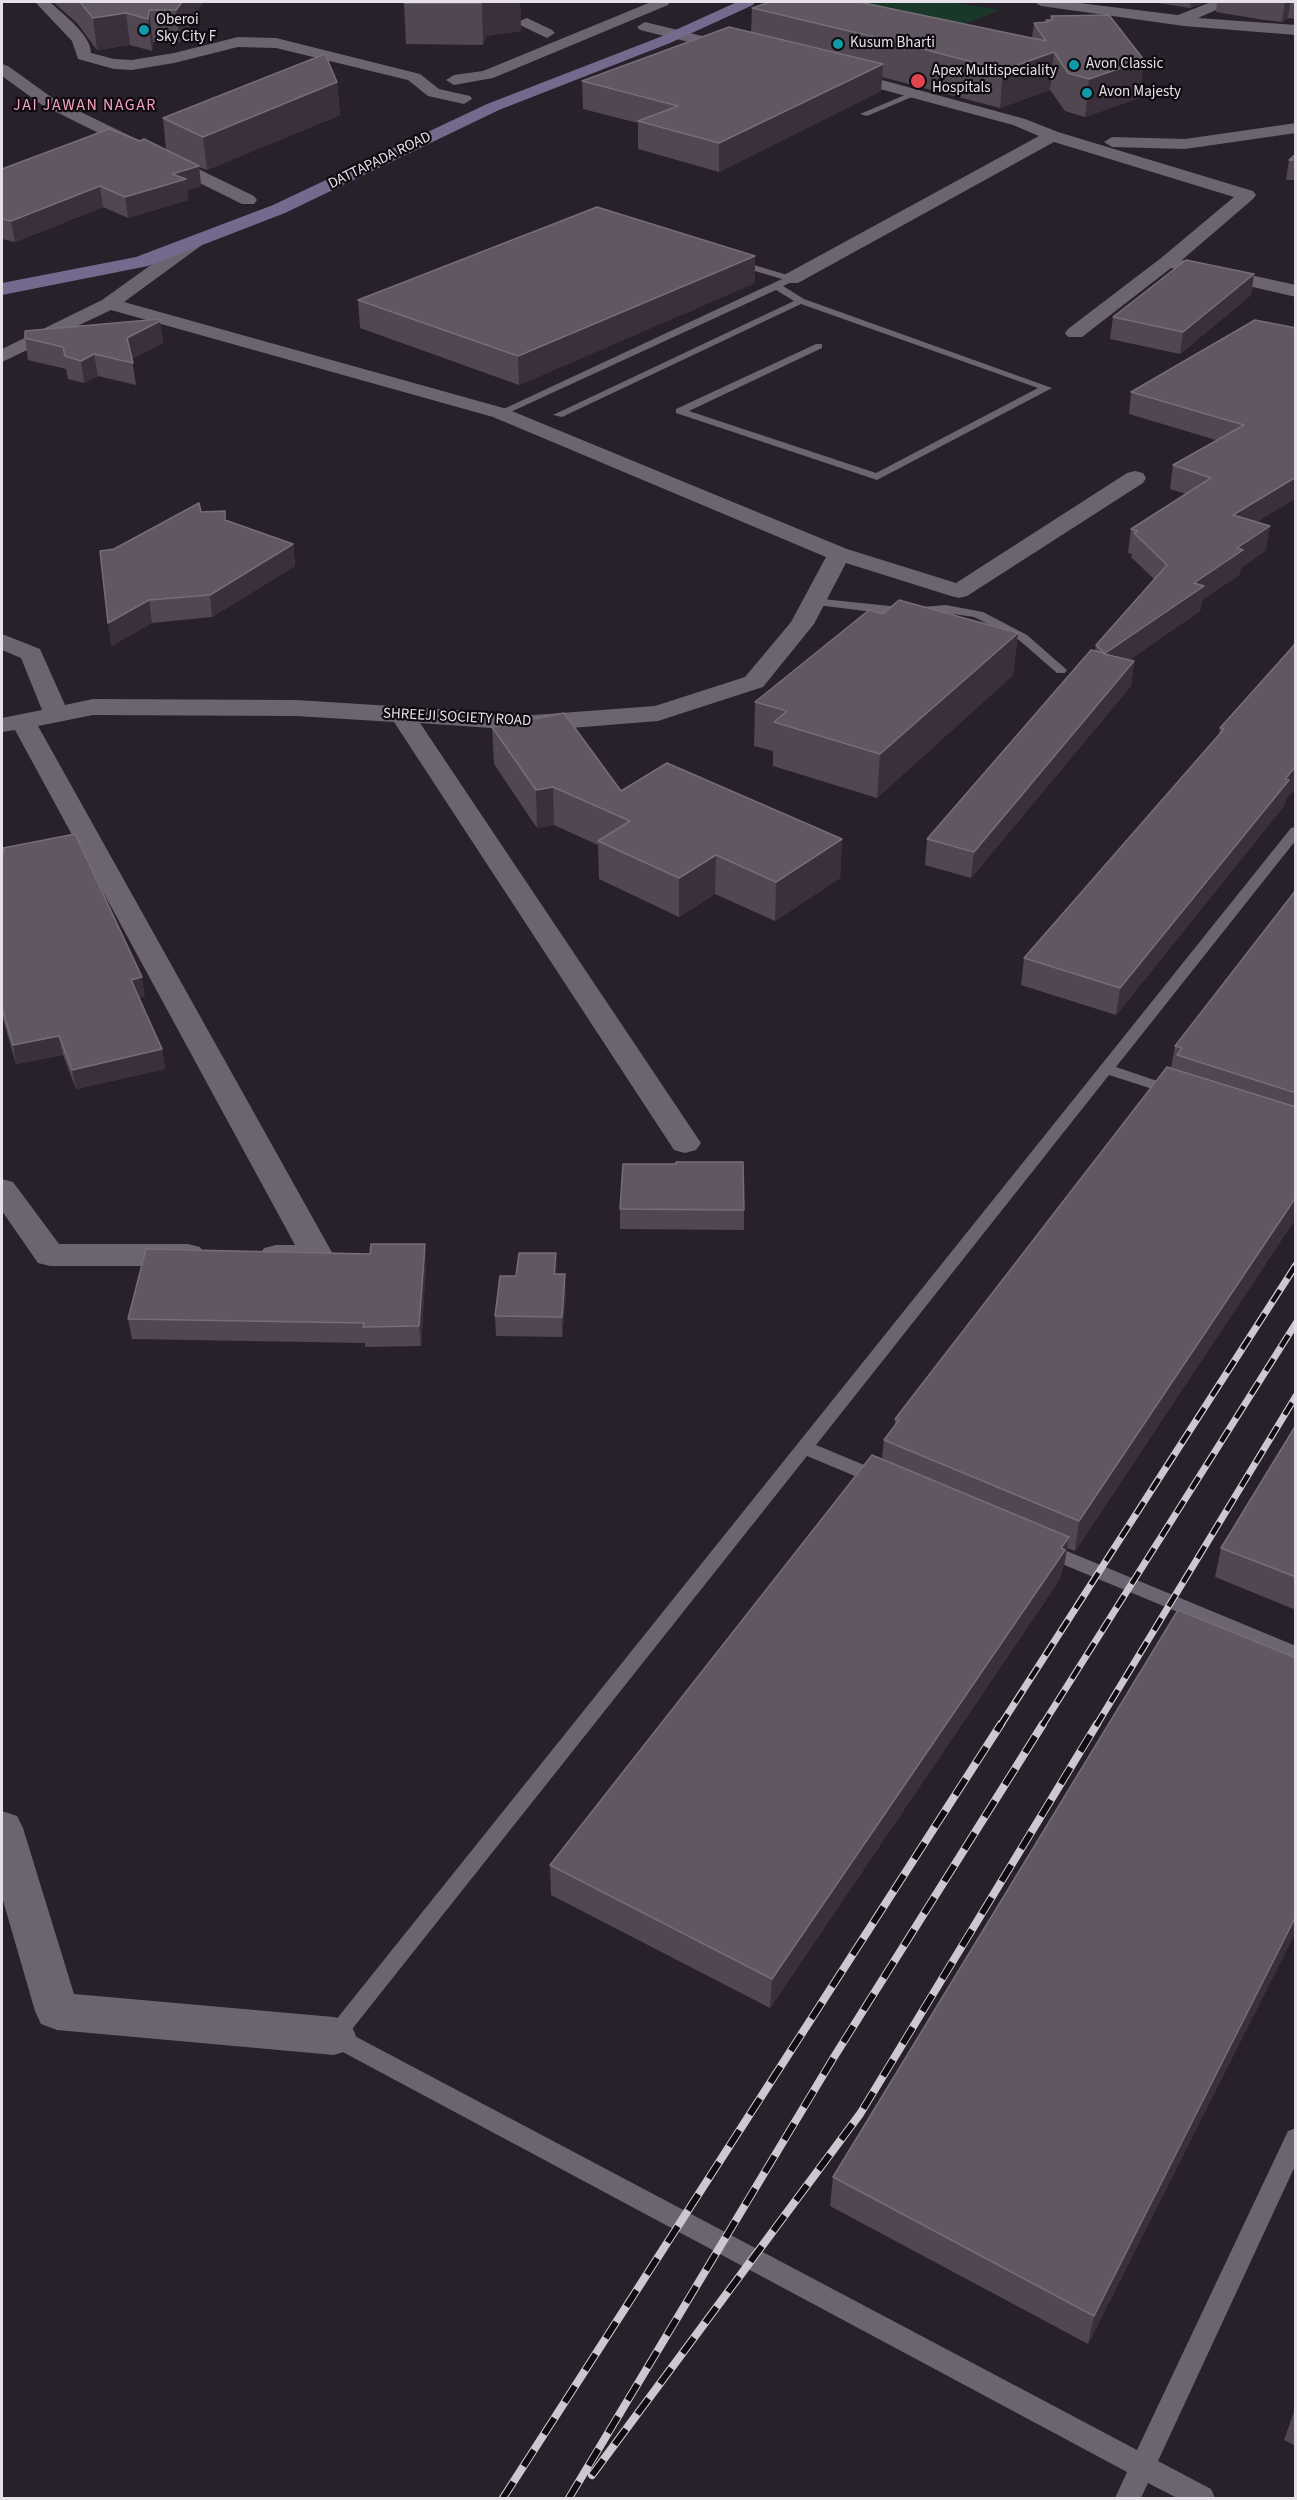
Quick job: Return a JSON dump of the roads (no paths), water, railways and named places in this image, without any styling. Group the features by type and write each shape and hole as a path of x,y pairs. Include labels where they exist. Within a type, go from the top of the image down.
{"main road":[{"name":"DATTAPADA ROAD","path":"7,285 141,262 196,241 279,209 493,107 670,37 748,2"},
{"path":"443,109 458,92 639,30 668,8"},
{"path":"227,208 254,197"},
{"path":"58,261 115,250"}],"street":[{"path":"42,2 78,39 83,48 82,56 93,60 132,65 174,58 238,42 268,42 414,77 434,93 458,92 487,75 668,8"},
{"path":"1041,2 1180,20 1296,30"},
{"path":"1180,20 1222,2"},
{"path":"527,23 552,31 528,40"},
{"path":"639,30 750,57"},
{"path":"458,92 452,74 473,62"},
{"path":"2,69 48,102 254,197"},
{"path":"1075,333 1168,262 1247,195 1052,136 998,116 861,78 824,75 844,85 1002,129 1052,136 1136,143 1185,144 1296,128"},
{"path":"844,85 861,78"},
{"path":"981,123 998,116"},
{"path":"784,283 1052,136"},
{"path":"2,356 109,304 196,241"},
{"path":"1168,262 1296,291"},
{"path":"109,304 500,412 839,554 959,591 1135,478"},
{"path":"533,426 558,415"},
{"name":"SHREEJI SOCIETY ROAD","path":"12,723 93,706 296,708 534,723 658,713 754,681 802,624 839,554"},
{"path":"2,641 31,654 56,712"},
{"path":"402,715 685,1143"},
{"path":"12,723 317,1256 248,1256"},
{"path":"2,1189 50,1255 213,1256"},
{"path":"2,1828 57,2011 334,2036"}],"lane":[{"path":"864,114 915,94"},
{"path":"726,260 784,283 801,301 1047,388 877,477 680,411 819,346"},
{"path":"500,412 784,283"},
{"path":"558,415 801,301"},
{"path":"813,602 912,612 946,609 970,612 996,622 1021,636 1039,648 1061,670"},
{"path":"1202,2499 334,2036 1296,831"},
{"path":"1106,1069 1184,1094"},
{"path":"803,1447 902,1488"},
{"path":"1033,1544 1296,1654"},
{"path":"1128,2499 1296,2138"}],"railway":[{"path":"1000,1726 1296,1265"},
{"path":"1042,1726 1296,1323"},
{"path":"1096,1726 1296,1396"},
{"path":"503,2498 1001,1724"},
{"path":"569,2498 834,2057 1043,1724"},
{"path":"592,2475 860,2114 1097,1724"}],"place":[{"name":"Oberoi Sky City F","path":"144,30"},
{"name":"Kusum Bharti","path":"838,44"},
{"name":"Avon Classic","path":"1074,65"},
{"name":"Apex Multispeciality Hospitals","path":"918,81"},
{"name":"Avon Majesty","path":"1087,93"}],"district":[{"name":"JAI JAWAN NAGAR","path":"85,106"}]}
